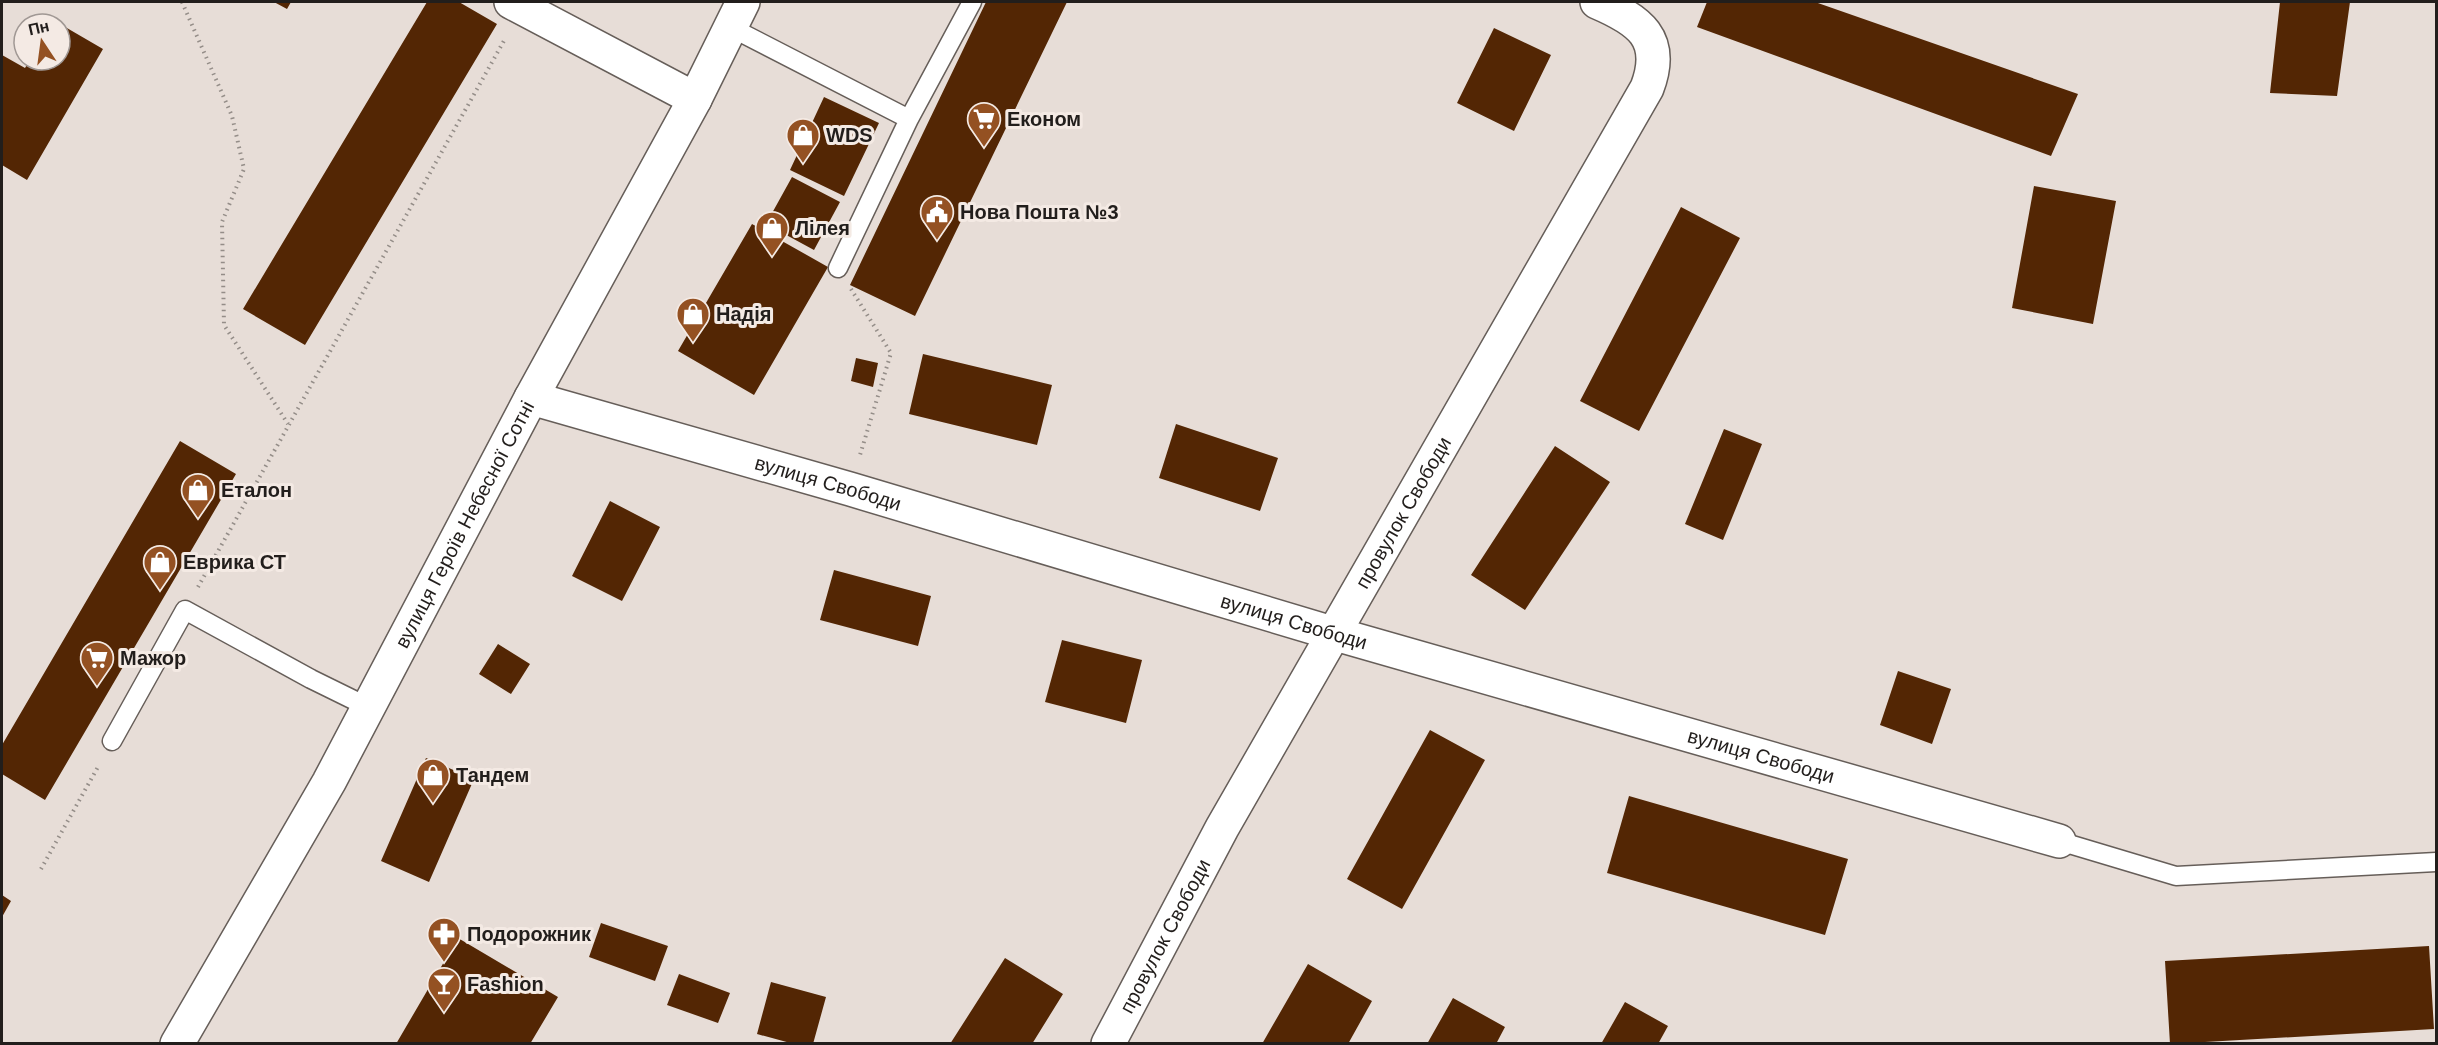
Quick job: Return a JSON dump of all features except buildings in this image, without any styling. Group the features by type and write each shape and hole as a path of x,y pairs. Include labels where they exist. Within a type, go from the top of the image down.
{"street":[{"name":"провулок Свободи","path":"1108,1044 1222,828 1647,88 1653,72 1653,54 1648,37 1630,18 1597,2"},
{"path":"517,5 695,99"},
{"name":"вулиця Героїв Небесної Сотні","path":"177,1044 329,782 531,398 695,99 737,14"},
{"name":"вулиця Свободи","path":"531,398 850,489 1332,633 2059,842"}],"lane":[{"path":"838,268 909,119 972,2"},
{"path":"737,14 909,119"},
{"path":"112,741 185,610 311,679 368,707"},
{"path":"2059,842 2176,876 2436,861"}],"path":[{"path":"182,2 232,116 244,169 222,222 224,325 288,424"},
{"path":"185,610 517,5"},
{"path":"838,268 891,353 850,489"},
{"path":"41,868 112,741"}],"place":[{"name":"Економ","path":"984,148"},
{"name":"WDS","path":"803,164"},
{"name":"Нова Пошта №3","path":"937,241"},
{"name":"Лілея","path":"772,257"},
{"name":"Надія","path":"693,343"},
{"name":"Еталон","path":"198,519"},
{"name":"Еврика СТ","path":"160,591"},
{"name":"Мажор","path":"97,687"},
{"name":"Тандем","path":"433,804"},
{"name":"Подорожник","path":"444,963"},
{"name":"Fashion","path":"444,1013"}]}
